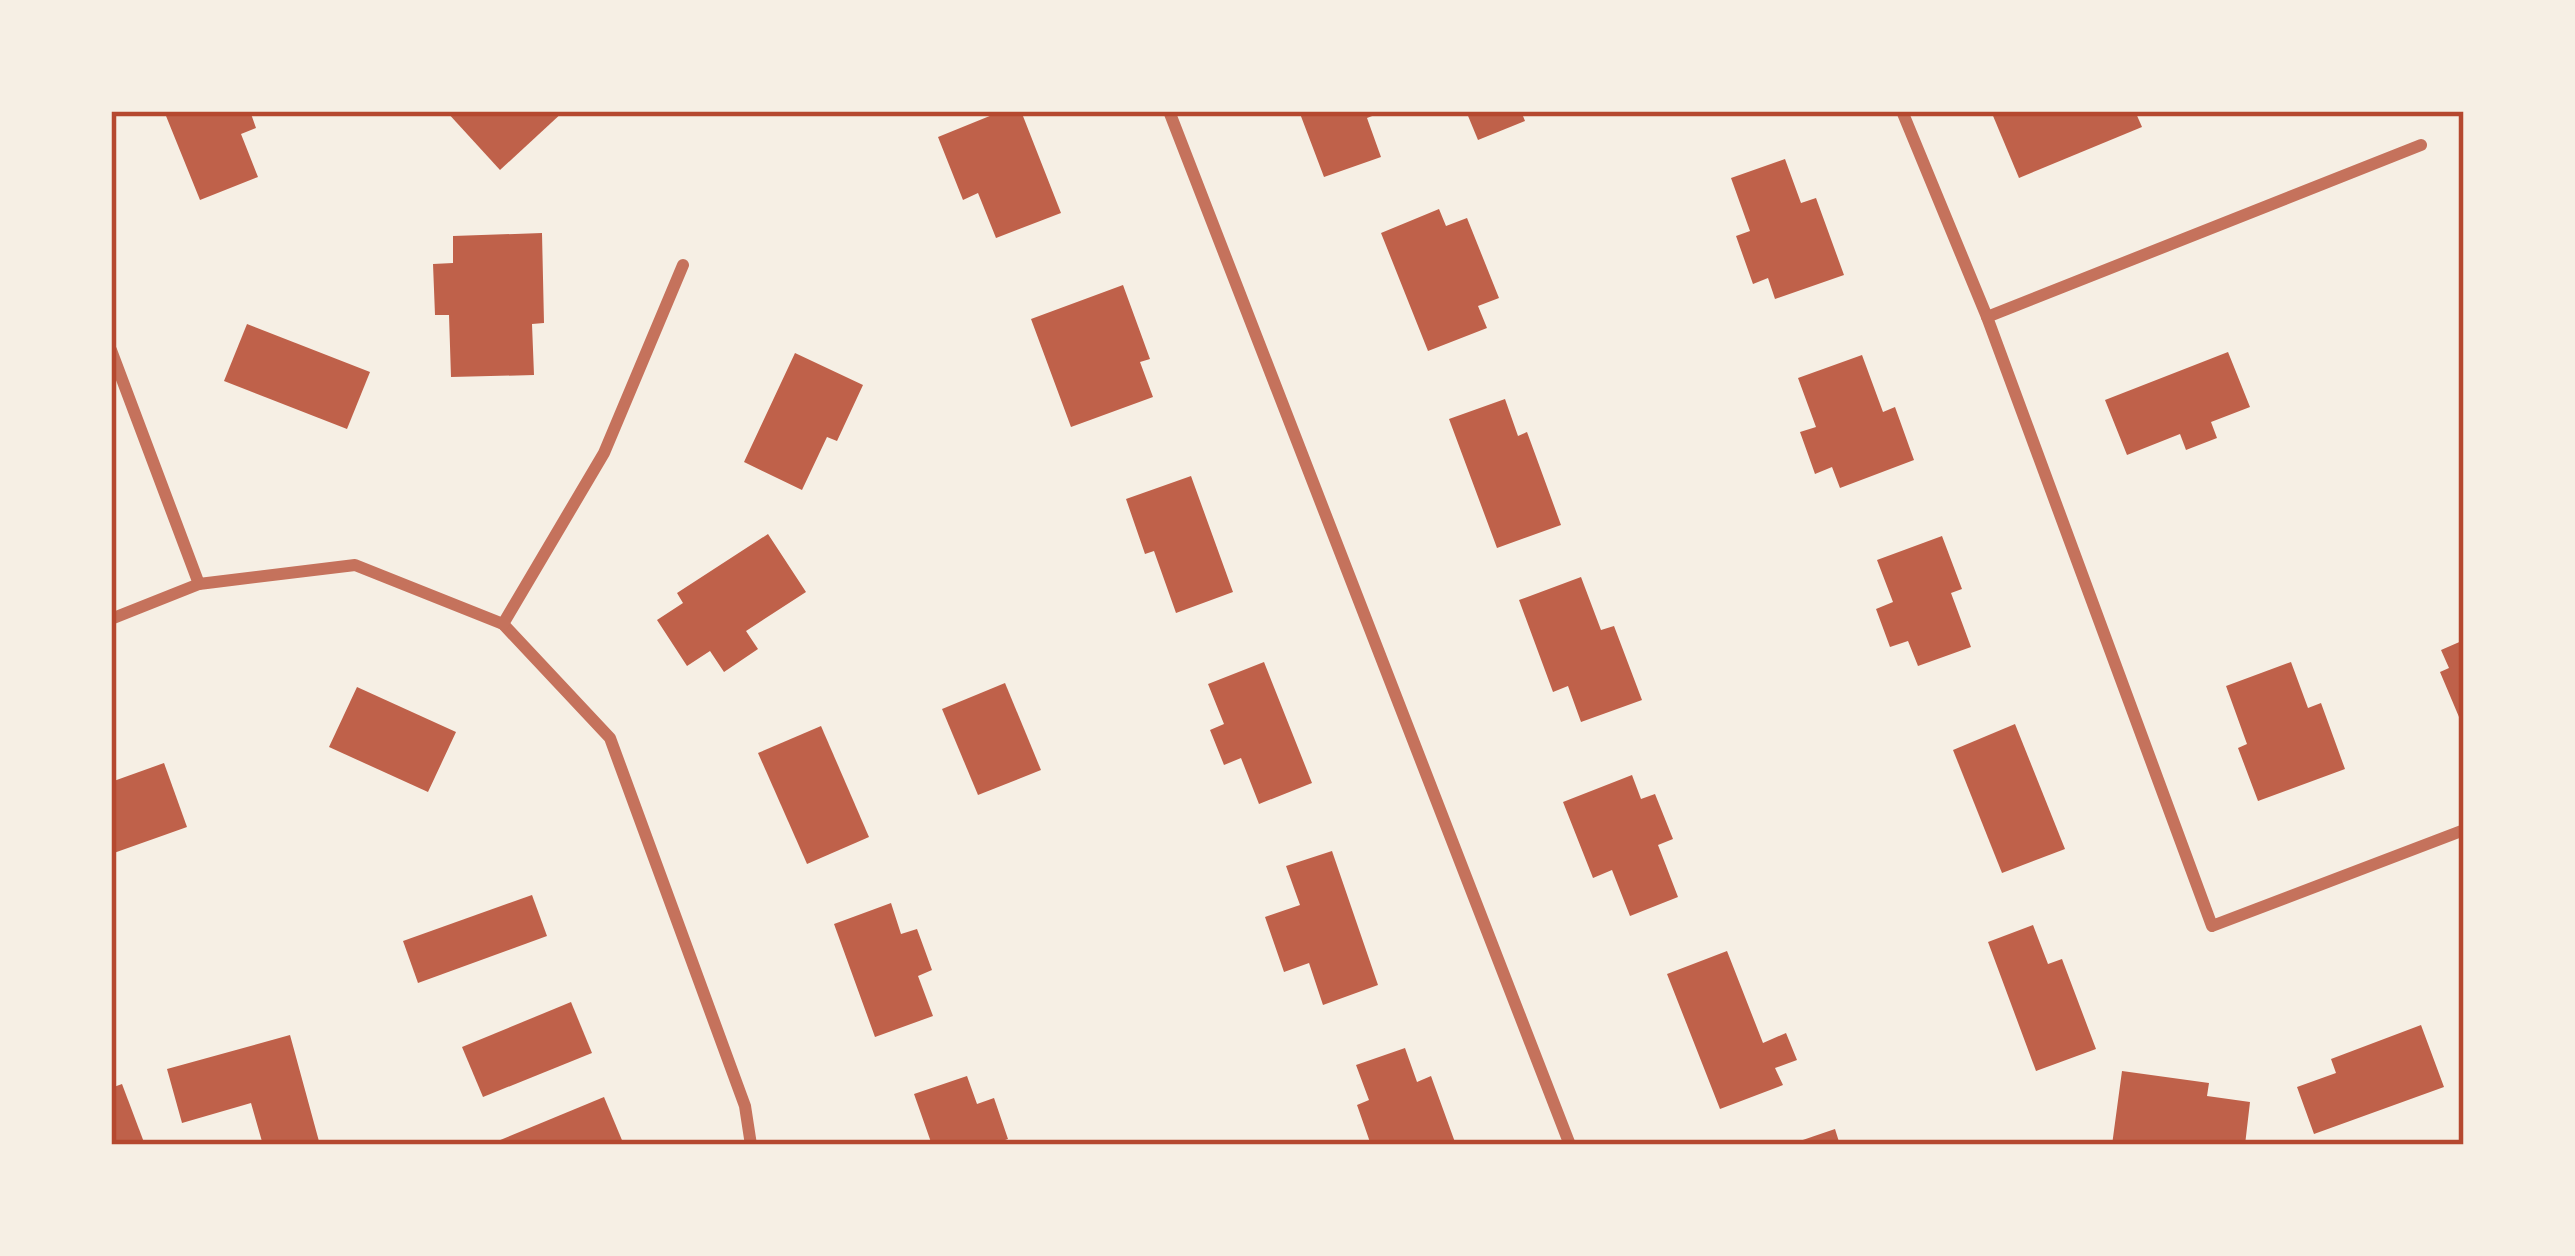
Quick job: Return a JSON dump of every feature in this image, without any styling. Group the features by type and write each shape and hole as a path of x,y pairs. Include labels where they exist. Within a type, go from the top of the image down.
{"street":[{"path":"1169,111 1570,1145"},
{"path":"1902,111 1987,317 2212,926 2464,830"},
{"path":"1987,317 2421,145"},
{"path":"503,624 604,453 683,265"},
{"path":"111,350 199,584"},
{"path":"111,620 199,584 356,565 503,624 610,738 745,1106 752,1145"}],"building":[{"path":"164,111 250,111 256,128 241,134 258,177 200,200"},
{"path":"446,111 564,111 500,170"},
{"path":"1002,111 1021,111 1061,213 996,238 978,193 963,200 938,137"},
{"path":"1299,111 1385,111 1367,118 1381,157 1324,177"},
{"path":"1466,111 1521,111 1525,121 1478,140"},
{"path":"1991,111 2135,111 2142,127 2019,178"},
{"path":"1785,159 1801,203 1816,198 1844,275 1775,299 1768,278 1753,284 1736,236 1750,231 1731,178"},
{"path":"1439,209 1446,226 1467,218 1499,298 1478,306 1487,328 1428,351 1381,233"},
{"path":"542,233 544,323 532,324 534,375 451,377 449,315 435,315 433,264 453,263 453,236"},
{"path":"1123,285 1150,359 1140,362 1153,397 1071,427 1031,319"},
{"path":"247,324 370,372 347,429 224,381"},
{"path":"2228,352 2250,407 2211,422 2217,438 2186,450 2180,434 2127,455 2105,400"},
{"path":"795,353 863,385 837,441 827,437 802,490 744,462"},
{"path":"1862,355 1883,412 1895,407 1914,460 1840,488 1832,467 1815,474 1800,432 1816,427 1798,378"},
{"path":"1505,399 1518,436 1527,432 1561,525 1497,548 1449,419"},
{"path":"1191,476 1233,592 1176,613 1154,551 1145,554 1126,499"},
{"path":"768,534 806,592 746,631 758,649 724,672 710,651 687,666 657,620 683,603 677,593"},
{"path":"1942,536 1962,589 1951,593 1971,647 1918,666 1908,641 1890,647 1876,609 1893,602 1877,560"},
{"path":"1581,577 1601,630 1614,626 1642,700 1581,722 1568,686 1553,692 1519,600"},
{"path":"2464,640 2464,715 2459,717 2440,672 2449,668 2441,650"},
{"path":"1264,662 1312,783 1259,804 1241,758 1224,765 1210,730 1224,724 1208,684"},
{"path":"2291,662 2308,708 2321,703 2345,769 2258,801 2238,748 2247,744 2226,686"},
{"path":"1005,683 1041,770 978,795 942,709"},
{"path":"357,687 456,732 428,792 329,747"},
{"path":"2015,724 2065,849 2002,873 1953,750"},
{"path":"821,726 869,837 807,864 758,753"},
{"path":"164,763 187,827 111,854 111,782"},
{"path":"1632,775 1641,799 1655,794 1673,839 1658,845 1678,897 1630,916 1612,870 1593,878 1563,802"},
{"path":"1332,851 1378,985 1323,1005 1309,963 1284,972 1265,917 1300,905 1286,866"},
{"path":"532,895 547,936 418,983 403,941"},
{"path":"891,903 901,934 917,929 932,970 918,976 933,1016 875,1037 834,924"},
{"path":"2033,925 2048,964 2062,959 2096,1049 2036,1071 1988,942"},
{"path":"1727,951 1763,1043 1786,1033 1797,1060 1775,1068 1783,1085 1720,1109 1667,974"},
{"path":"571,1002 592,1053 483,1097 462,1047"},
{"path":"2421,1025 2444,1087 2314,1134 2297,1087 2336,1073 2331,1059"},
{"path":"290,1035 320,1145 263,1145 251,1103 182,1123 167,1069"},
{"path":"1405,1048 1417,1082 1431,1076 1456,1145 1388,1145 1387,1140 1371,1145 1357,1105 1369,1100 1356,1065"},
{"path":"2122,1071 2209,1083 2207,1096 2250,1102 2245,1145 2112,1145"},
{"path":"967,1076 977,1104 994,1098 1008,1139 991,1145 932,1145 914,1094"},
{"path":"122,1084 145,1145 111,1145 111,1088"},
{"path":"604,1097 624,1145 488,1145"},
{"path":"1835,1129 1840,1145 1791,1145 1791,1144"}]}
